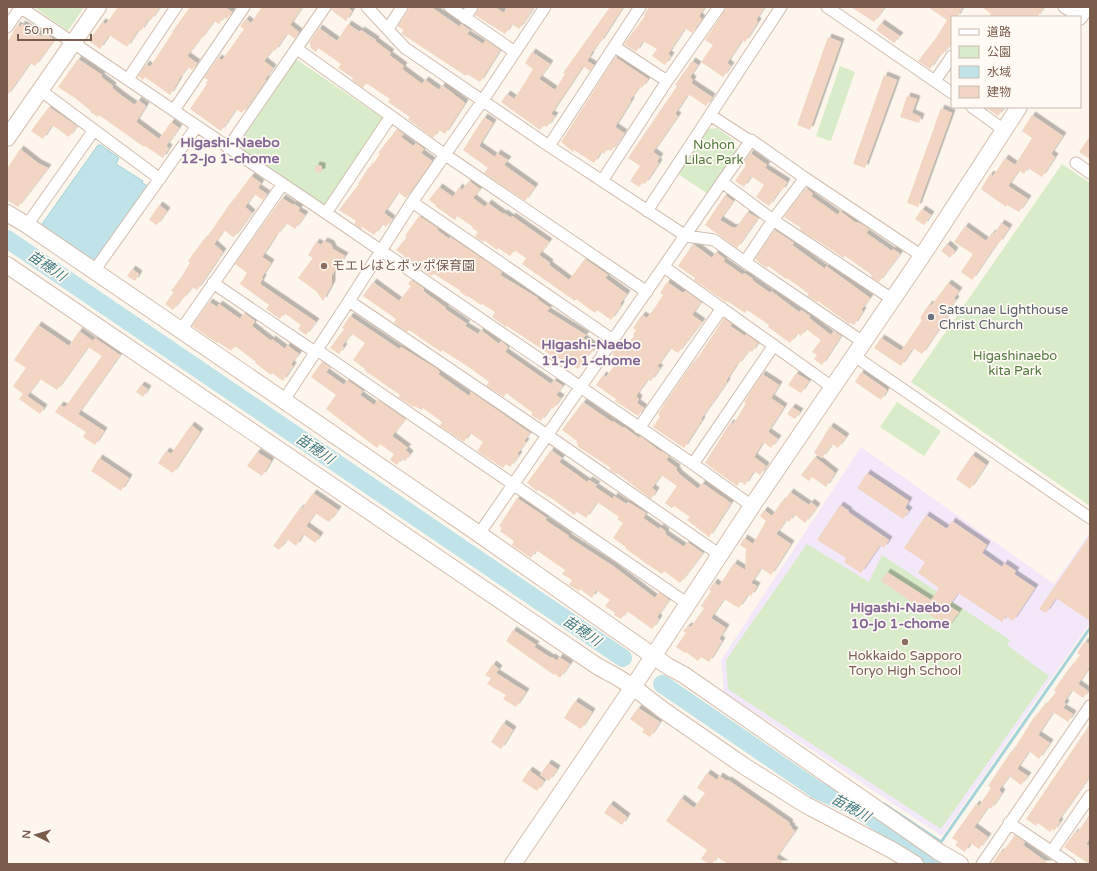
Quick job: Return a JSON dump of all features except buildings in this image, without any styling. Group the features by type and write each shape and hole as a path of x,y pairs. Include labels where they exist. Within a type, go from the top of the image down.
{"street":[{"path":"7,27 21,7 282,185 326,213 380,252 693,464 752,506"},
{"path":"7,138 98,7"},
{"path":"128,79 176,7"},
{"path":"174,110 244,7"},
{"path":"228,148 325,7"},
{"path":"367,7 405,48 549,146 686,236 714,240 862,342"},
{"path":"388,29 402,7"},
{"path":"450,7 515,52"},
{"path":"464,18 472,7"},
{"path":"284,400 412,202 545,7"},
{"path":"549,146 640,7"},
{"path":"602,181 719,7"},
{"path":"647,211 781,7"},
{"path":"827,7 951,92"},
{"path":"1064,7 1078,16"},
{"path":"1080,16 1086,7"},
{"path":"615,47 668,81"},
{"path":"297,49 444,154 647,292"},
{"path":"935,81 951,57"},
{"path":"40,90 160,179"},
{"path":"973,108 1004,130"},
{"path":"513,864 633,687 862,342 922,256 1018,108"},
{"path":"710,115 747,139 751,140 804,178 922,256"},
{"path":"326,213 391,116"},
{"path":"94,271 197,126"},
{"path":"27,225 94,130"},
{"path":"479,534 751,140"},
{"path":"1076,163 1090,173"},
{"path":"745,262 773,220 804,178"},
{"path":"722,182 773,220 892,299"},
{"path":"181,330 282,185"},
{"path":"412,202 613,340"},
{"path":"7,213 27,225 284,400 653,656 960,864"},
{"path":"7,265 597,666 617,676 663,710 738,761 806,805 892,850 915,864"},
{"path":"664,266 832,387"},
{"path":"213,283 513,484 688,604"},
{"path":"349,301 547,435 720,555"},
{"path":"639,428 722,308"},
{"path":"693,464 774,345"},
{"path":"853,356 1090,518"},
{"path":"982,864 1090,706"},
{"path":"1052,851 1090,796"},
{"path":"1009,823 1070,864"}],"shaded area":[{"name":"Hokkaido Sapporo Toryo High School","path":"861,447 1054,584 1090,532 1090,623 942,836 724,692 721,660"}],"green space":[{"path":"34,7 84,7 68,31"},
{"path":"296,59 384,119 323,209 235,150"},
{"path":"840,66 855,72 831,141 816,136"},
{"name":"Nohon Lilac Park","path":"717,128 735,141 737,151 708,194 678,174 707,129"},
{"name":"Higashinaebo kita Park","path":"1062,164 1090,183 1090,506 911,382"},
{"path":"897,402 941,431 924,456 880,427"},
{"name":"Hokkaido Sapporo Toryo High School","path":"807,544 869,582 882,555 1010,640 1007,645 1049,676 941,829 728,689 726,660"}],"water":[{"path":"98,145 101,145 119,158 116,164 143,181 142,183 148,186 97,261 93,261 42,224"}],"waterway":[{"name":"苗穂川","path":"7,239 623,658"},
{"path":"884,804 941,842 1090,628"},
{"name":"苗穂川","path":"662,684 817,790 855,807 942,864"}],"place":[{"name":"モエレはとポッポ保育園","path":"324,266"},
{"name":"Satsunae Lighthouse Christ Church","path":"931,317"},
{"name":"Hokkaido Sapporo Toryo High School","path":"905,642"}],"district":[{"name":"Higashi-Naebo 12-jo 1-chome","path":"230,150"},
{"name":"Higashi-Naebo 11-jo 1-chome","path":"591,352"},
{"name":"Higashi-Naebo 10-jo 1-chome","path":"900,616"}]}
